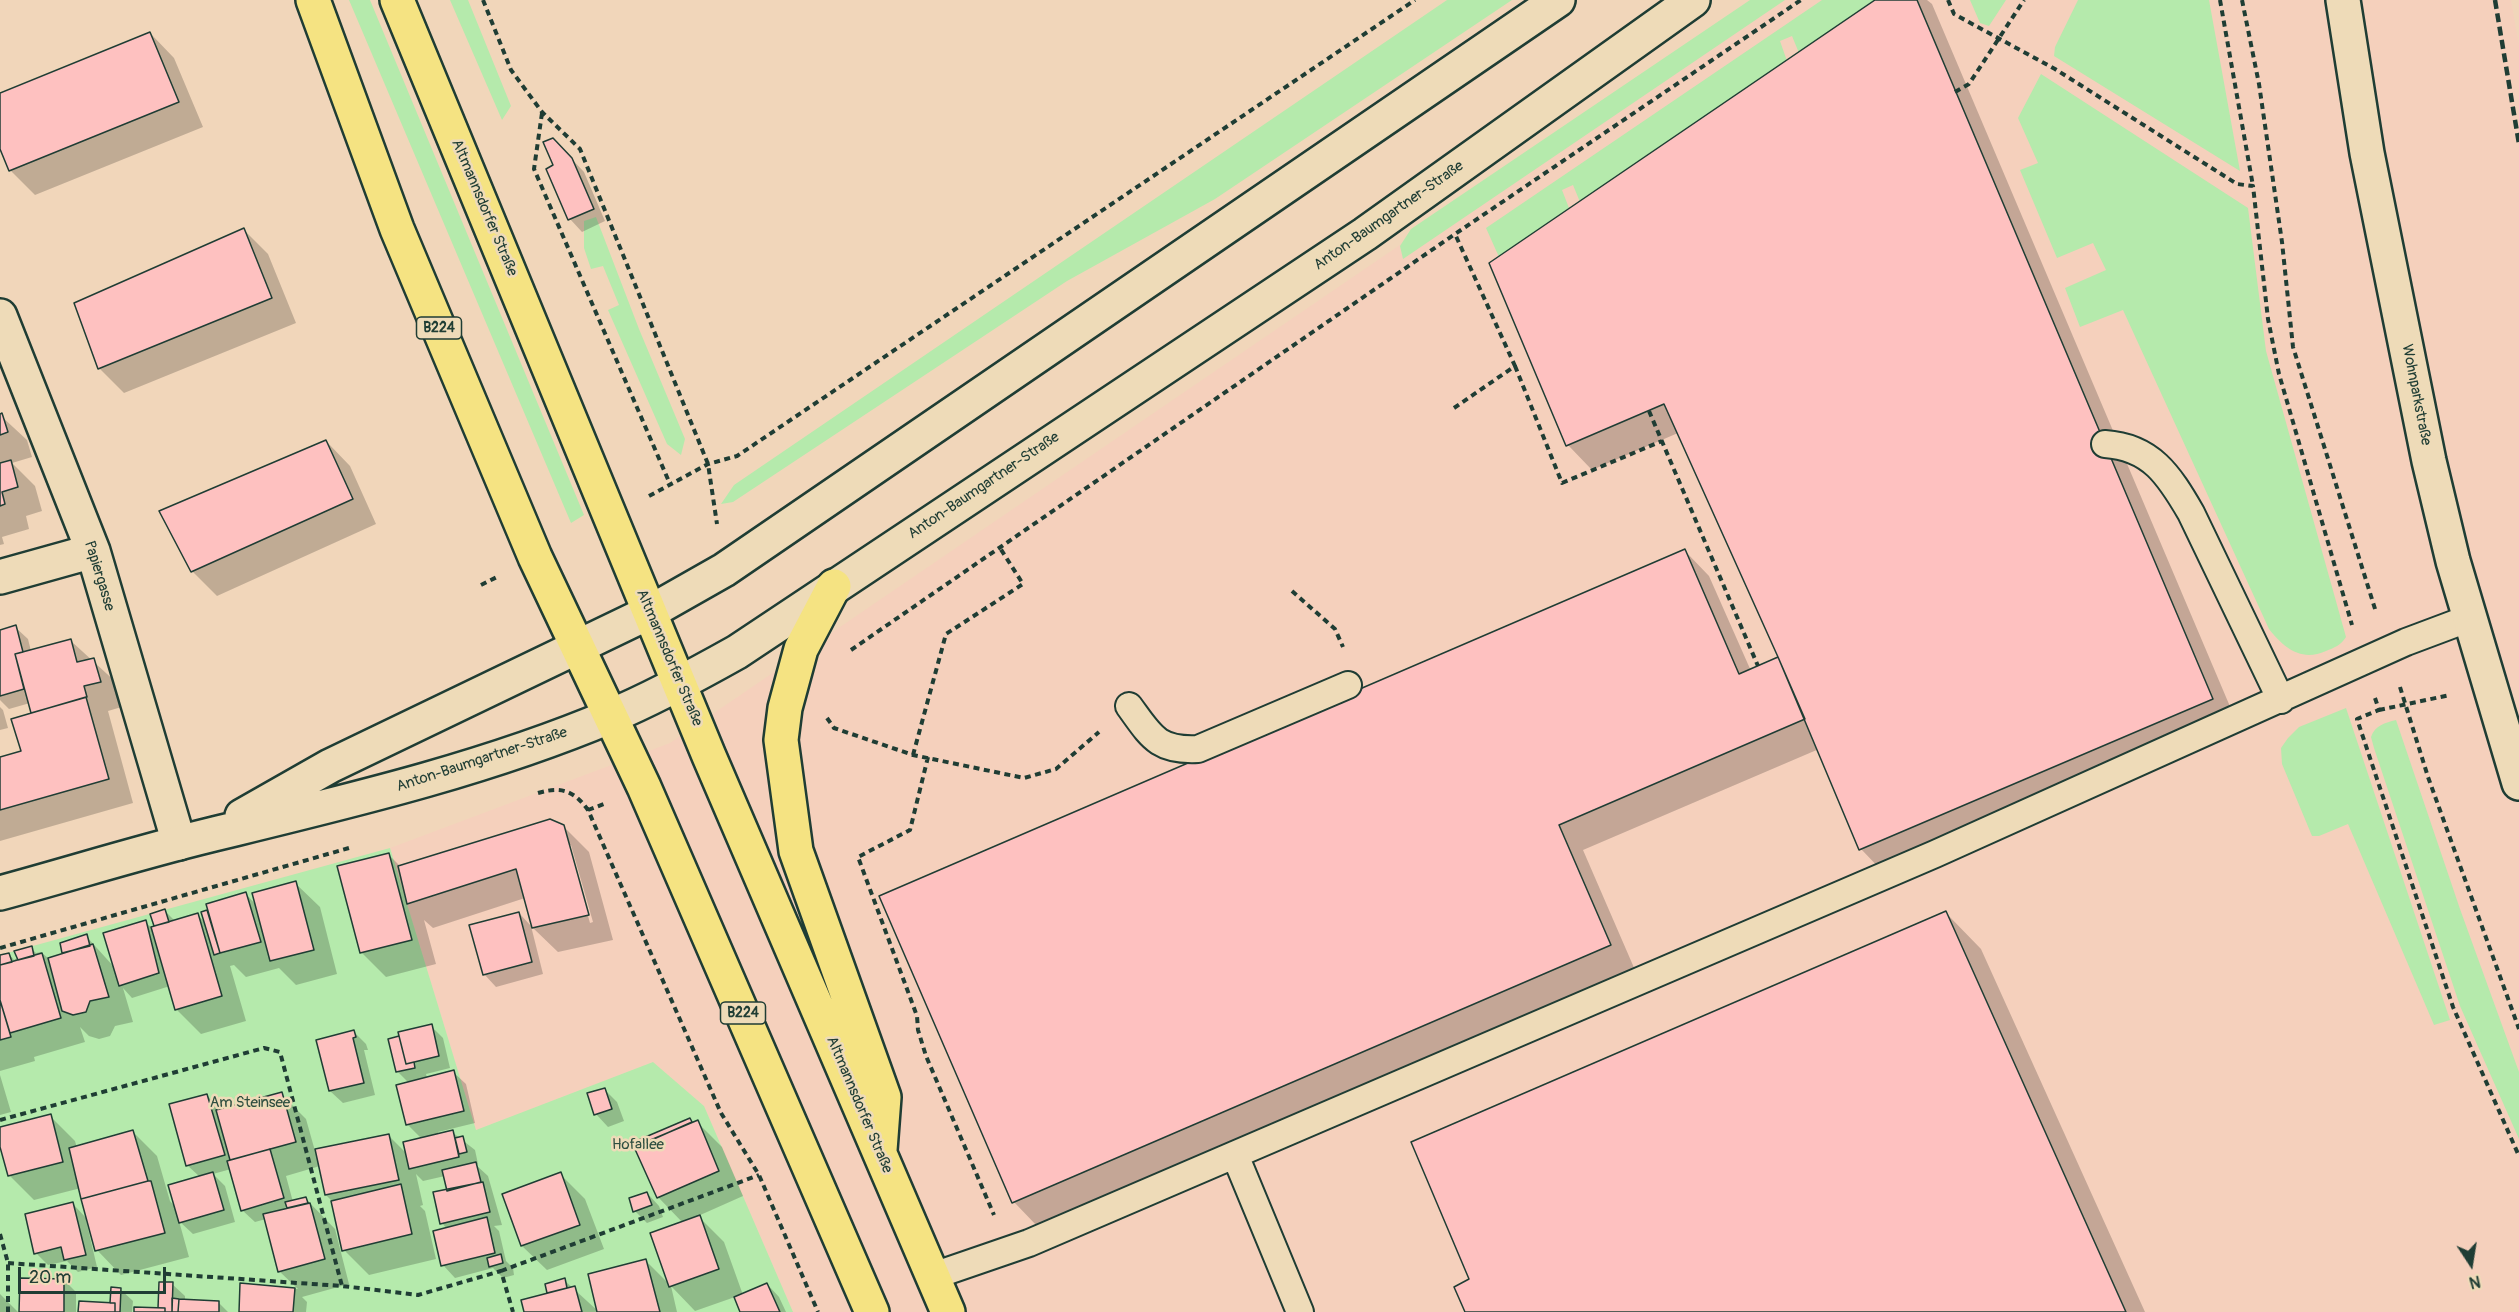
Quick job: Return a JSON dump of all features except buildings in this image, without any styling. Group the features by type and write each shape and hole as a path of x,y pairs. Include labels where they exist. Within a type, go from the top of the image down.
{"main road":[{"name":"Altmannsdorfer Straße","path":"397,0 718,777 948,1312"},
{"name":"Anton-Baumgartner-Straße","path":"194,839 330,766 650,612 741,559 1557,0"},
{"name":"Anton-Baumgartner-Straße","path":"0,893 194,839 354,800 528,748 611,716 681,683 736,652 1365,234 1693,0"},
{"name":"Wohnparkstraße","path":"2343,0 2367,153 2418,413 2442,516 2519,783"},
{"name":"B224","path":"312,1 397,229 535,557 611,716 872,1312"},
{"name":"Papiergasse","path":"0,316 93,551 194,839"},
{"path":"0,578 93,551"},
{"path":"834,586 801,649 785,708 781,740 796,851 884,1098 880,1155"}],"lane":[{"path":"2105,444 2123,445 2140,452 2160,467 2176,486 2281,700"},
{"path":"933,1276 1009,1250 1235,1155 1935,854 2388,650 2470,618"},
{"path":"1129,706 1153,739 1177,750 1198,749 1348,685"},
{"path":"1235,1155 1300,1312"}],"path":[{"path":"483,0 511,70 542,112 580,149 708,464 737,456 1415,0"},
{"path":"848,652 1455,234 1802,0"},
{"path":"1948,0 1954,14 2055,69 2237,184 2253,186"},
{"path":"1955,92 1969,84 2024,0"},
{"path":"2220,0 2253,186 2268,319 2279,374 2336,575 2379,710 2357,718 2453,1007 2519,1156"},
{"path":"2242,0 2259,84 2282,242 2293,346 2428,777 2519,1029"},
{"path":"542,112 534,169 670,485"},
{"path":"1455,234 1515,366 1562,483 1662,441"},
{"path":"1454,408 1515,366"},
{"path":"1649,411 1758,666"},
{"path":"913,755 946,634 1023,584 1000,548"},
{"path":"1292,591 1335,629 1344,649"},
{"path":"824,726 824,714 834,728 913,755 1024,778 1056,769 1129,706"},
{"path":"928,757 910,830 858,857 917,1016 918,1030 926,1056 1009,1250"},
{"path":"536,793 547,790 565,790 579,798 588,810 721,1113 759,1175 818,1312"},
{"path":"0,948 351,848"},
{"path":"0,1120 264,1048 280,1052 342,1286"},
{"path":"8,1263 342,1286 418,1295 501,1271 759,1175"},
{"path":"0,1234 8,1263 8,1312"},
{"path":"501,1271 513,1312"}],"shaded area":[{"path":"1759,0 2511,0 2519,46 2519,1312 793,1312 704,1106 653,1062 476,1130 390,848 670,743"}],"green space":[{"path":"349,0 370,0 584,515 571,523"},
{"path":"450,0 468,0 511,106 502,120"},
{"path":"1447,0 1512,0 1215,199 1067,281 733,502 721,504 734,485"},
{"path":"1750,0 1785,0 1403,259 1400,246 1411,229"},
{"path":"1822,0 1875,0 1799,53 1792,36 1780,41 1787,61 1580,202 1573,185 1562,190 1569,208 1499,257 1486,228"},
{"path":"1970,0 2006,0 1989,26 1980,23"},
{"path":"2078,0 2209,0 2240,171 2054,56 2055,47"},
{"path":"2041,74 2248,208 2266,351 2346,637 2335,647 2317,654 2301,654 2287,647 2269,629 2123,310 2080,327 2065,288 2106,270 2093,243 2057,258 2020,170 2038,163 2018,118"},
{"path":"596,217 685,439 681,455 667,444 608,310 619,305 603,266 591,269 584,248 584,221"},
{"path":"2346,708 2450,1020 2434,1025 2348,824 2319,836 2312,836 2282,764 2281,748 2299,727"},
{"path":"2396,720 2460,909 2519,1072 2519,1139 2460,1006 2374,748 2371,737 2375,730"},
{"name":"Am Steinsee","path":"390,848 476,1130 653,1062 704,1106 793,1312 0,1312 0,955"}],"railway":[{"path":"2495,0 2519,144"}],"park label":[{"name":"Hofallee","path":"638,1145"}]}
